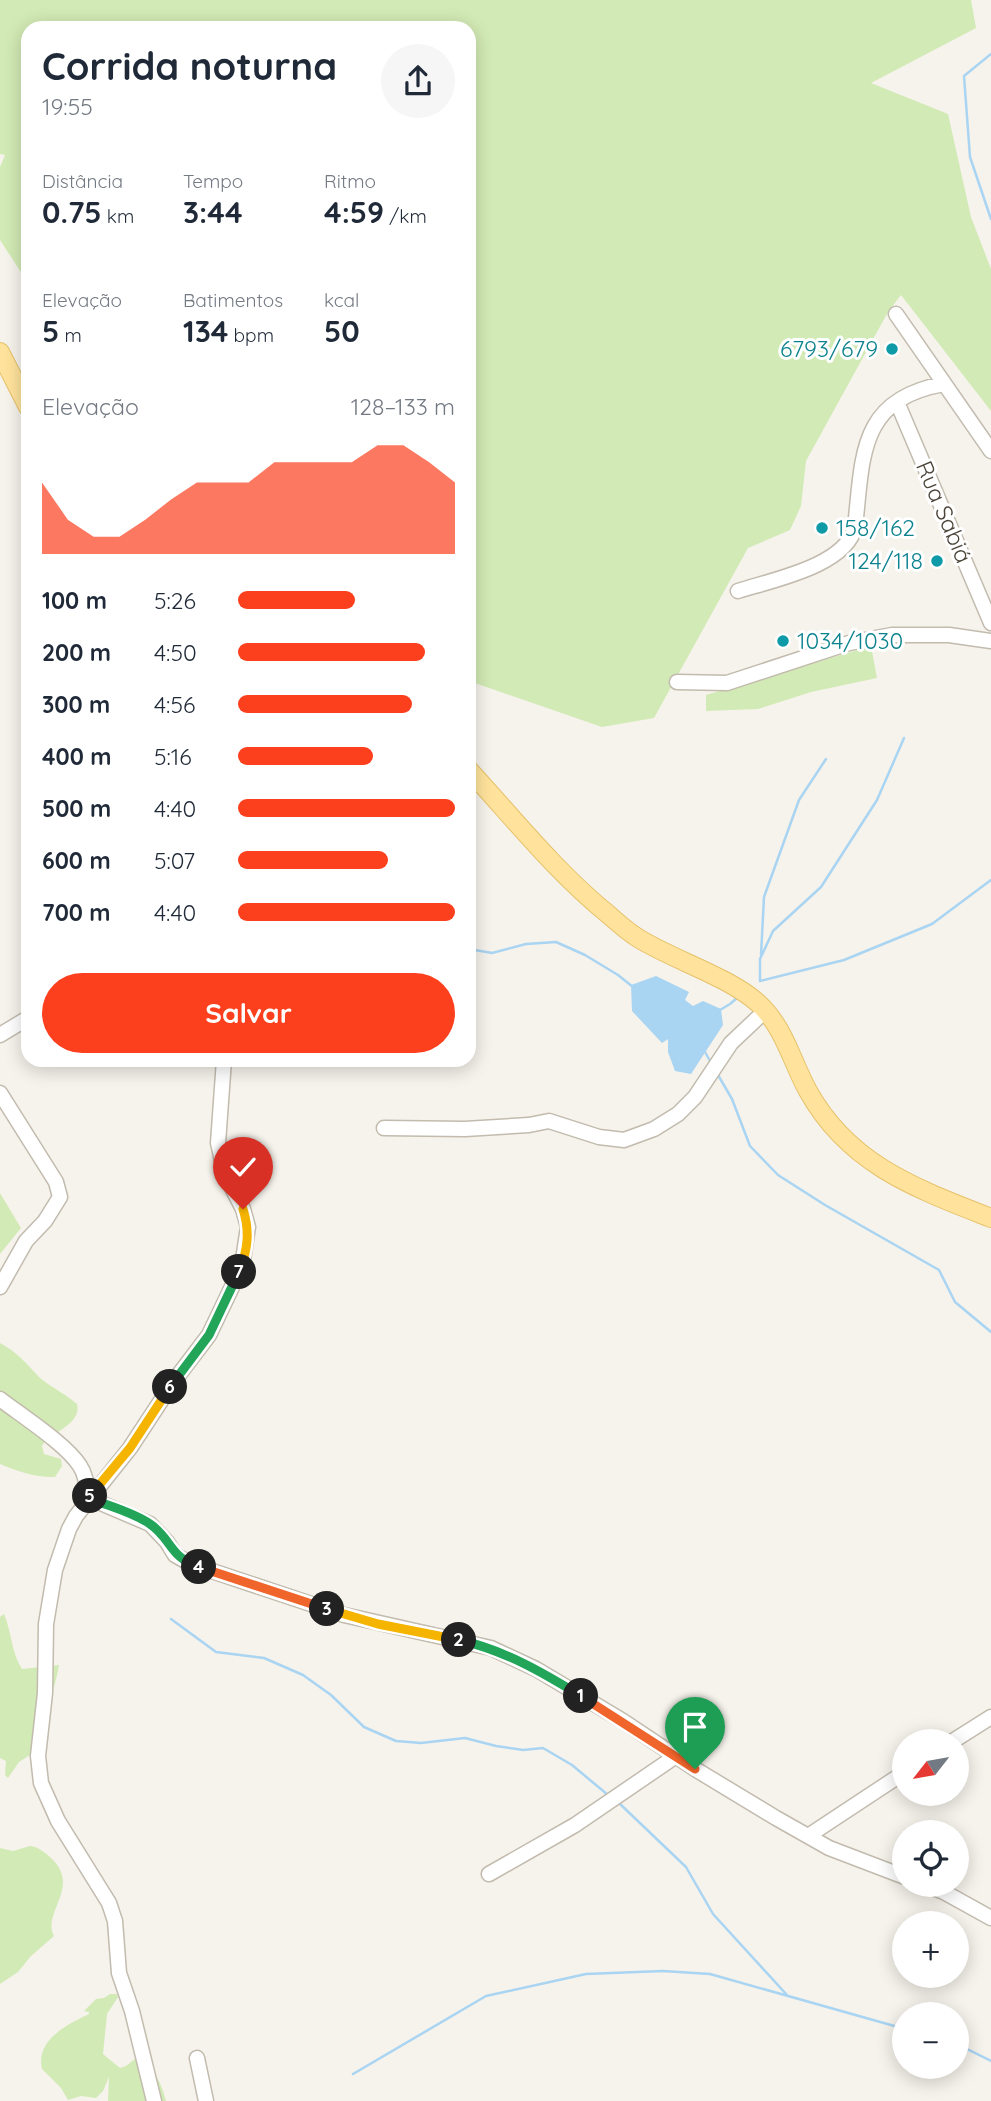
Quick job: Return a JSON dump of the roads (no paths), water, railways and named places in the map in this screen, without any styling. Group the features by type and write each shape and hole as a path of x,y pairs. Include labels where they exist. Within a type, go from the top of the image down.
{"main road":[{"path":"0,352 21,393"},
{"path":"476,778 559,869 637,938 744,993 766,1010 783,1035 797,1070 818,1108 844,1140 897,1178 919,1190 991,1218"}],"street":[{"path":"896,314 991,451"},
{"path":"738,591 820,563 846,546 853,537 869,435 882,415 897,401 916,391 944,384"},
{"name":"Rua Sabiá","path":"897,401 991,623"},
{"path":"677,682 713,685 727,683 849,643 892,635 949,635 991,641"},
{"path":"384,1128 465,1129 549,1121 599,1136 624,1140 654,1129 678,1114 695,1097 731,1043 766,1010"},
{"path":"0,1035 21,1022"},
{"path":"154,2101 132,2011 119,1973 115,1952 115,1921 109,1903 58,1821 41,1783 38,1756 45,1693 46,1624 49,1598 69,1529 209,1335 242,1266 248,1227 243,1209 225,1174 218,1143 224,1067"},
{"path":"0,1093 56,1182 60,1197 45,1221 26,1241 0,1287"},
{"path":"0,1399 78,1463 89,1498"},
{"path":"89,1498 150,1524 175,1555 191,1564 344,1615 470,1642 510,1657 569,1689 737,1795 829,1848 892,1872"},
{"path":"970,1730 991,1717"},
{"path":"489,1874 575,1825 676,1756"},
{"path":"808,1836 892,1781"},
{"path":"953,1897 991,1918"},
{"path":"197,2058 206,2101"}],"water":[{"path":"656,976 689,992 685,1000 693,1006 703,1001 721,1009 723,1025 691,1074 675,1071 668,1052 668,1039 662,1043 632,1011 631,985"}],"waterway":[{"path":"991,54 964,76 970,157 991,219"},
{"path":"904,738 877,800 821,887 773,931 760,959 760,981 844,960 932,924 991,880"},
{"path":"761,955 764,897 799,800 826,759"},
{"path":"476,950 492,953 526,944 556,942 585,955 633,987"},
{"path":"720,1010 737,998"},
{"path":"705,1052 710,1061"},
{"path":"718,1075 732,1099 750,1146 778,1175 939,1270 955,1302 991,1332"},
{"path":"171,1619 216,1652 264,1658 303,1675 331,1695 364,1727 396,1741 421,1743 465,1738 523,1750 543,1748 572,1765 608,1795"},
{"path":"620,1804 686,1867 713,1914 787,1995"},
{"path":"353,2074 486,1996 586,1974 663,1971 710,1974 892,2025"},
{"path":"969,2050 991,2061"}],"place":[{"name":"6793/679","path":"892,349"},
{"name":"158/162","path":"822,528"},
{"name":"124/118","path":"937,561"},
{"name":"1034/1030","path":"783,641"}]}
